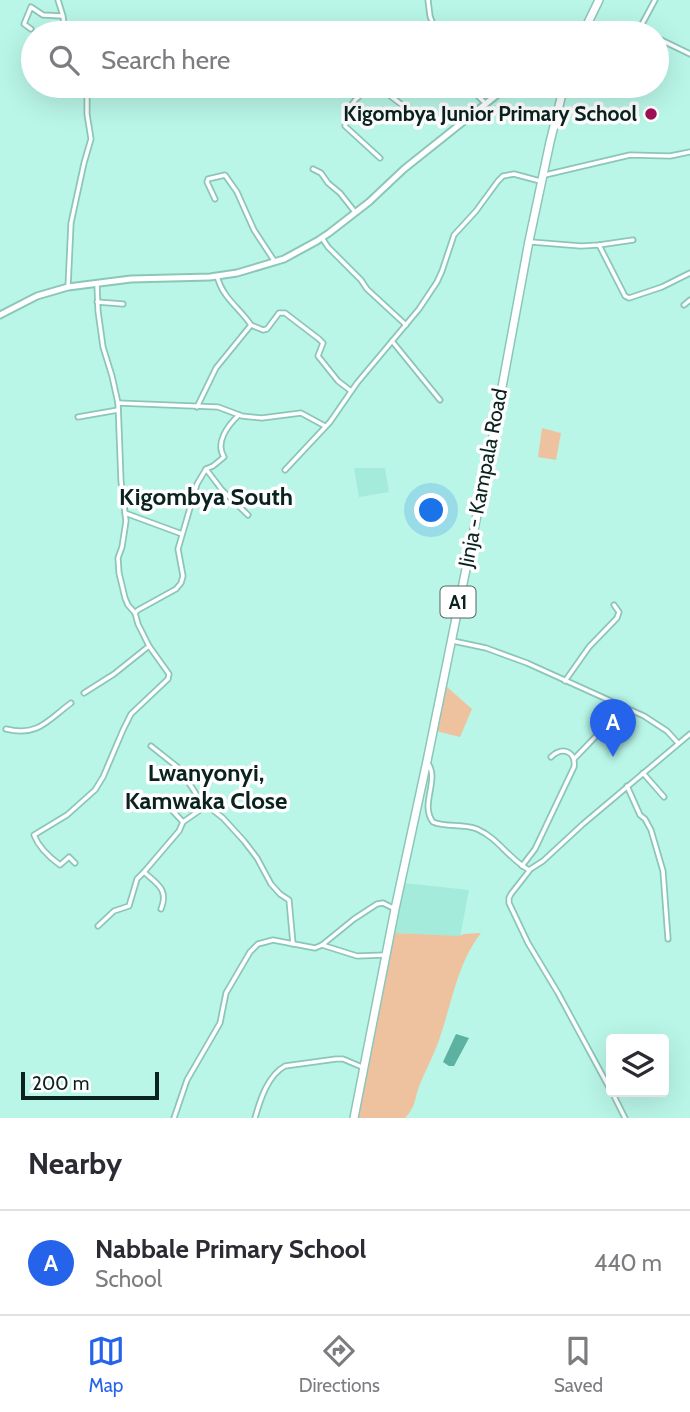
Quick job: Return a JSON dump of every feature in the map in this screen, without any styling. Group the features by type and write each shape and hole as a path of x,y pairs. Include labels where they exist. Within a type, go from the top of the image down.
{"highway":[{"path":"588,21 599,0"},
{"name":"Jinja - Kampala Road","path":"354,1118 493,436 529,241 561,98"}],"street":[{"path":"58,0 63,21"},
{"path":"428,0 432,21"},
{"path":"643,21 655,0"},
{"path":"25,21 31,7 43,15 62,16"},
{"path":"669,44 690,54"},
{"path":"68,288 71,223 91,139 87,98"},
{"path":"358,98 347,114 345,126 380,158"},
{"path":"393,98 410,111"},
{"path":"480,98 485,103"},
{"path":"0,316 37,296 68,288 131,279 218,276 275,262 322,238 369,202 404,169 492,98"},
{"path":"285,470 334,416 351,391 419,309 437,282 454,234 503,176 514,174 542,179 630,155 670,156 690,152"},
{"path":"313,169 321,173 355,212"},
{"path":"215,199 208,179 225,175 237,192 254,230 275,262"},
{"path":"322,238 361,279 367,289 406,325"},
{"path":"529,241 599,245 633,240"},
{"path":"599,245 625,296 629,298 690,273"},
{"path":"218,276 219,284 231,303 251,324 263,330 267,329 279,313 285,313 319,338 323,343 318,356 338,382 351,391"},
{"path":"75,863 69,857 60,864 43,850 34,835 67,815 95,790 131,714 168,679 169,674 149,646 135,614 128,606 117,564 125,534 118,403 103,347 97,284"},
{"path":"684,305 690,300"},
{"path":"97,302 123,304"},
{"path":"198,407 216,368 251,324"},
{"path":"392,341 440,400"},
{"path":"118,403 218,407 246,417 271,418 301,413 325,426"},
{"path":"78,417 118,410"},
{"path":"135,614 176,589 181,583 183,576 178,550 197,484 206,469 225,457 220,448 227,427 239,415"},
{"path":"206,469 248,516"},
{"path":"125,513 182,534"},
{"path":"565,681 589,647 617,618 619,612 614,605"},
{"path":"450,641 486,648 527,663 651,720 678,743"},
{"path":"84,693 114,674 149,646"},
{"path":"6,729 31,731 71,703"},
{"path":"574,759 601,731 617,705"},
{"path":"606,1083 528,943 509,898 530,870 690,734"},
{"path":"151,746 180,769 194,793 244,841 271,884 289,900 293,944"},
{"path":"522,866 535,849 574,767 573,756 569,753 556,752 551,757"},
{"path":"427,761 432,771 427,804 433,822 479,830 530,870"},
{"path":"643,773 664,797"},
{"path":"627,786 640,815 651,830 663,871 667,939"},
{"path":"169,804 183,822"},
{"path":"98,926 114,911 129,906 137,879 183,822 206,806"},
{"path":"144,872 160,885 164,893 161,909"},
{"path":"174,1118 187,1080 220,1023 226,993 250,952 258,944 273,940 315,948 377,904 383,903 395,909"},
{"path":"322,945 357,956 386,956"},
{"path":"255,1118 273,1076 285,1066 342,1059 364,1068"},
{"path":"614,1097 625,1118"}],"shaded area":[{"path":"542,428 561,433 556,460 538,457"},
{"path":"354,468 385,468 389,492 359,497"},
{"path":"447,687 472,709 460,737 436,731"},
{"path":"404,883 469,890 460,937 395,933"},
{"path":"395,933 459,936 481,933 461,969 439,1040 409,1113 405,1118 358,1118"},
{"path":"456,1034 469,1038 454,1066 449,1066 443,1062"}],"place":[{"name":"Kigombya Junior Primary School","path":"651,114"},
{"name":"Nabbale Primary School","path":"613,757"}],"district":[{"name":"Kigombya South","path":"206,497"},
{"name":"Lwanyonyi, Kamwaka Close","path":"206,787"}]}
